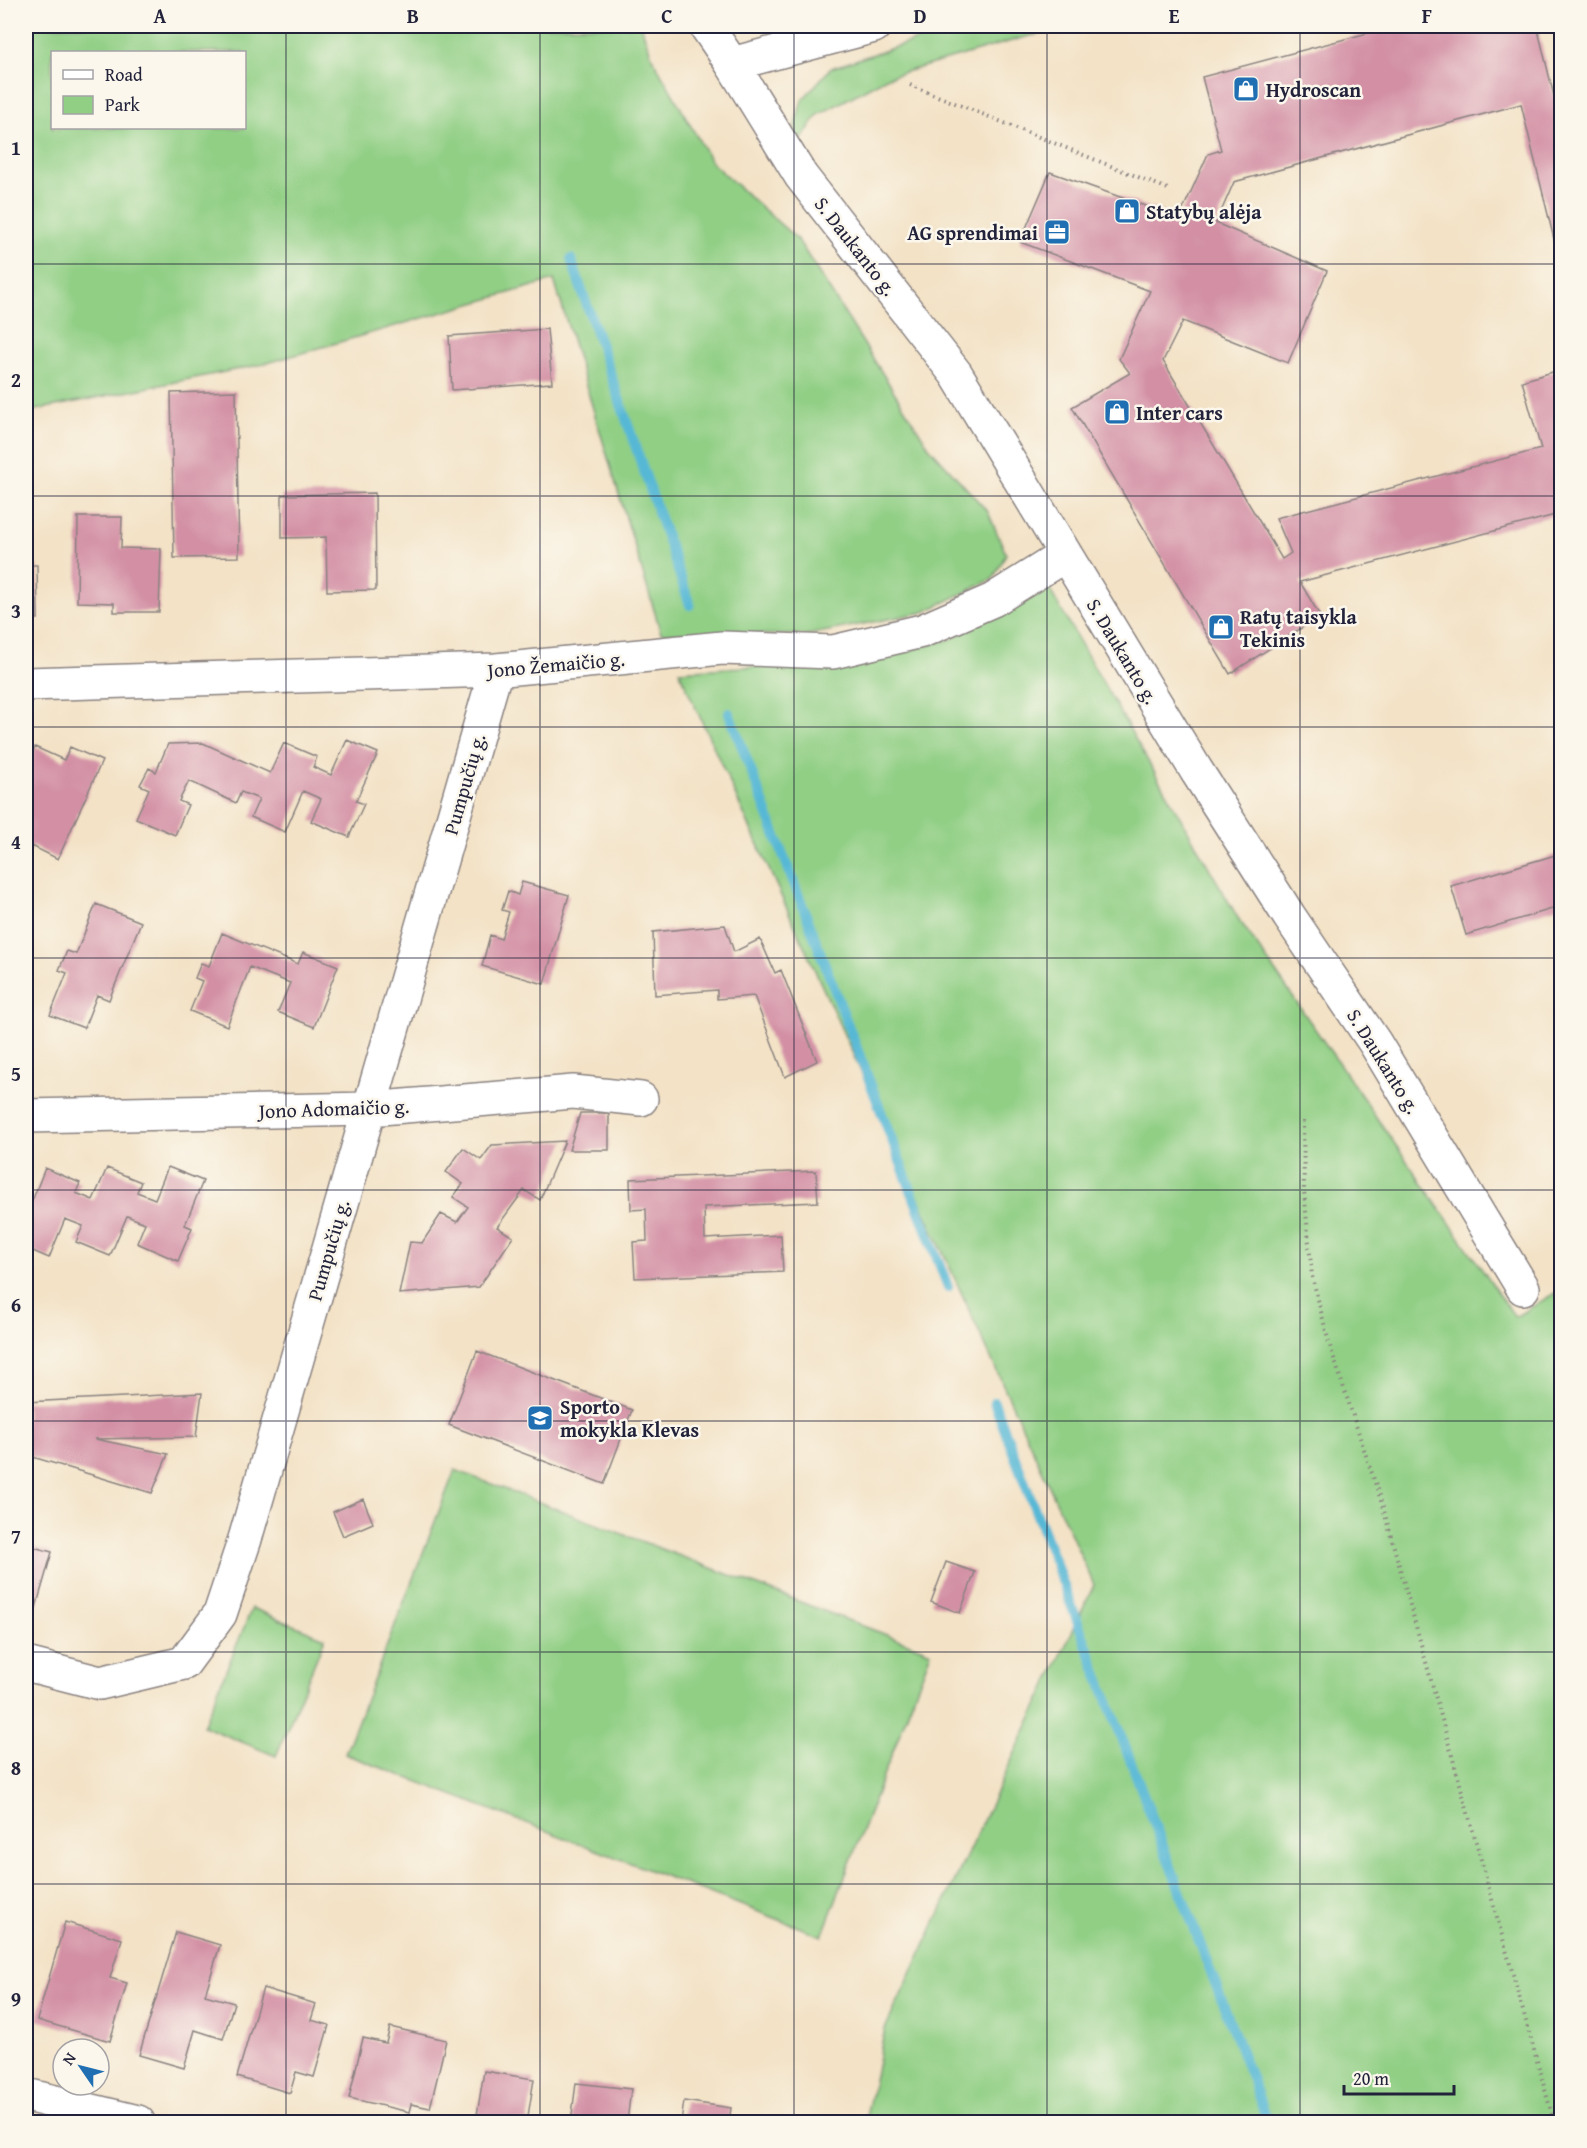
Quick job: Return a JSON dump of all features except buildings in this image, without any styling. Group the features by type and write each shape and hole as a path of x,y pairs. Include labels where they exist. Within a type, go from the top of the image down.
{"street":[{"name":"S. Daukanto g.","path":"706,26 801,176 956,374 1196,770 1289,916 1375,1043 1523,1288"},
{"path":"732,64 874,26"},
{"name":"Jono Žemaičio g.","path":"26,684 496,670 722,648 833,652 922,631 993,600 1065,555"},
{"name":"Pumpučių g.","path":"26,1664 100,1683 184,1664 220,1614 245,1539 496,670"},
{"name":"Jono Adomaičio g.","path":"26,1116 369,1109 573,1092 641,1099"},
{"path":"26,2096 138,2122"}],"path":[{"path":"910,85 1168,189"},
{"path":"1303,1121 1304,1190 1312,1276 1320,1310 1386,1516 1554,2122"}],"green space":[{"path":"26,26 641,26 653,59 712,163 798,240 929,447 988,512 1006,554 993,579 924,612 808,635 661,633 554,280 264,364 26,412"},
{"path":"960,26 1079,27 1029,36 888,77 818,115 797,146 795,125 802,100 831,68"},
{"path":"1047,585 1238,918 1515,1317 1555,1293 1562,1303 1561,2122 865,2122 885,2029 1094,1585 679,671 875,659 951,639"},
{"path":"455,1470 931,1652 822,1936 345,1754"},
{"path":"252,1608 325,1638 276,1756 203,1726"}],"waterway":[{"path":"571,259 690,605"},
{"path":"729,713 948,1287"},
{"path":"994,1402 1268,2122"}],"place":[{"name":"Hydroscan","path":"1246,89"},
{"name":"Statybų alėja","path":"1127,211"},
{"name":"AG sprendimai","path":"1057,232"},
{"name":"Inter cars","path":"1117,412"},
{"name":"Ratų taisykla Tekinis","path":"1221,627"},
{"name":"Sporto mokykla Klevas","path":"540,1418"}]}
